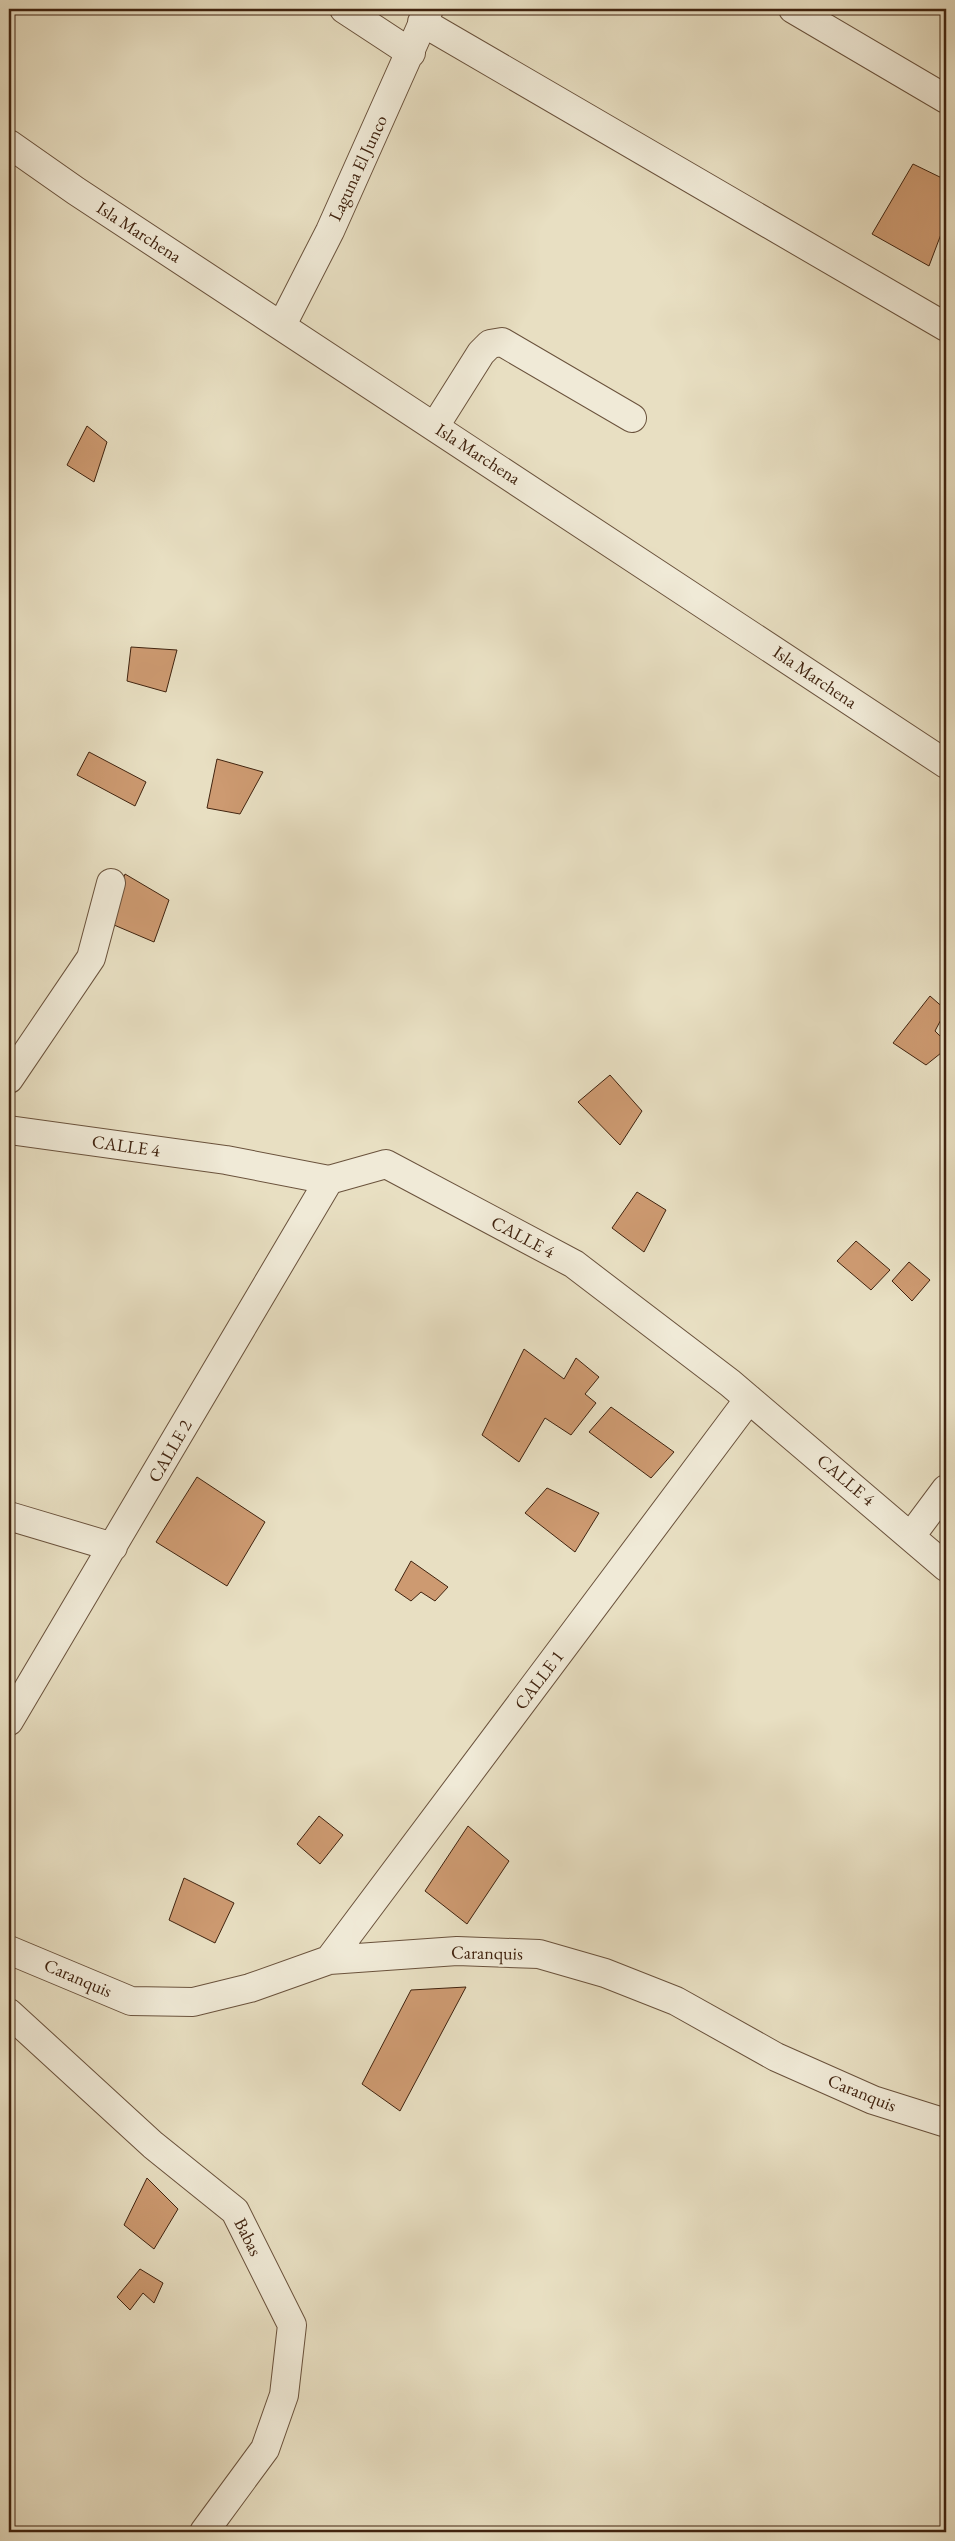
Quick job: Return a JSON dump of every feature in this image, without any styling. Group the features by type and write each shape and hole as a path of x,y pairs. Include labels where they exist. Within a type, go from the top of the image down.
{"street":[{"path":"344,9 411,53"},
{"path":"794,9 946,98"},
{"path":"425,15 946,327"},
{"name":"Laguna El Junco","path":"282,325 330,231 411,53 425,15"},
{"name":"Isla Marchena","path":"9,144 76,191 946,764"},
{"path":"435,426 481,353 490,344 502,342 632,418"},
{"path":"9,1079 92,958 111,883"},
{"name":"CALLE 4","path":"9,1130 226,1160 329,1180 386,1164 574,1264 749,1399 946,1567"},
{"name":"CALLE 2","path":"9,1721 329,1180"},
{"name":"CALLE 1","path":"329,1960 749,1399"},
{"path":"911,1536 946,1489"},
{"path":"9,1516 113,1547"},
{"name":"Caranquis","path":"9,1950 132,2001 193,2002 250,1988 329,1960 457,1952 539,1954 605,1973 676,2001 776,2057 873,2100 946,2123"},
{"name":"Babas","path":"9,2013 153,2145 234,2211 292,2325 284,2395 265,2449 204,2532"}],"building":[{"path":"913,164 946,180 946,221 929,266 872,234"},
{"path":"87,426 107,442 94,482 67,465"},
{"path":"131,647 177,650 166,692 127,681"},
{"path":"89,752 146,782 135,806 77,775"},
{"path":"217,759 263,772 240,814 207,808"},
{"path":"125,874 169,900 154,942 107,922"},
{"path":"930,996 946,1010 935,1031 946,1042 946,1049 926,1065 893,1043"},
{"path":"610,1075 642,1111 620,1145 578,1102"},
{"path":"637,1192 666,1210 644,1252 612,1228"},
{"path":"856,1241 890,1270 871,1290 837,1261"},
{"path":"909,1262 930,1280 912,1301 892,1281"},
{"path":"524,1349 564,1379 576,1358 599,1377 585,1394 596,1403 571,1435 545,1418 519,1462 482,1435"},
{"path":"611,1407 674,1452 651,1478 589,1432"},
{"path":"197,1477 265,1522 227,1586 156,1542"},
{"path":"547,1488 599,1513 575,1552 525,1513"},
{"path":"411,1561 448,1587 435,1601 421,1592 411,1601 395,1590"},
{"path":"319,1816 343,1835 320,1864 297,1844"},
{"path":"468,1826 509,1861 467,1924 425,1891"},
{"path":"184,1878 234,1903 215,1943 169,1920"},
{"path":"466,1987 400,2111 362,2084 411,1990"},
{"path":"147,2178 178,2209 154,2249 124,2225"},
{"path":"140,2269 163,2283 154,2303 143,2293 130,2310 117,2297"}]}
